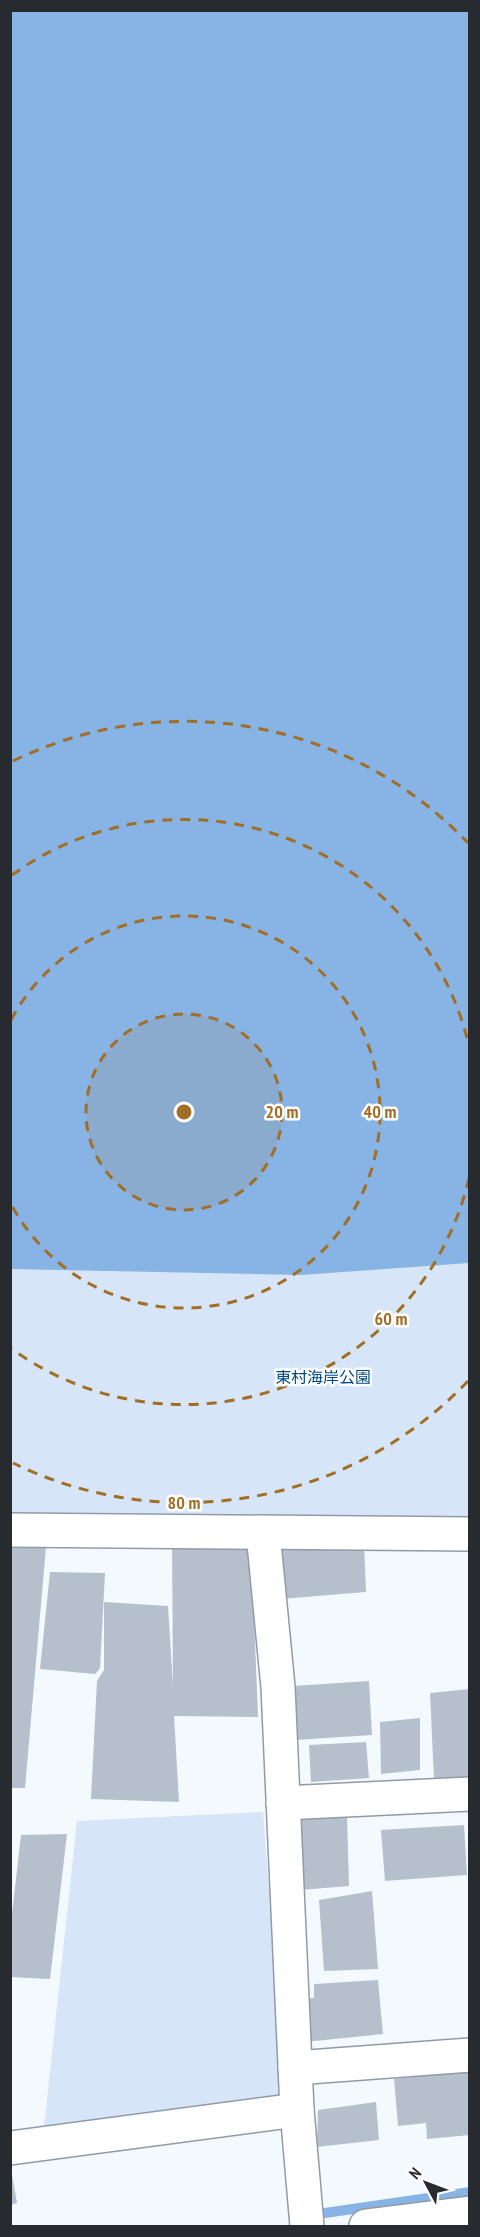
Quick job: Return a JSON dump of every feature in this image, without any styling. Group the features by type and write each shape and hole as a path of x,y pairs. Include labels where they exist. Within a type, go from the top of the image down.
{"street":[{"path":"10,1530 470,1534"},
{"path":"263,1533 278,1687 297,2110 307,2226"},
{"path":"283,1803 470,1794"},
{"path":"295,2068 470,2055"},
{"path":"10,2148 297,2110"},
{"path":"366,2226 470,2213"}],"green space":[{"name":"東村海岸公園","path":"469,1231 469,1522 11,1521 10,1234"},
{"path":"263,1812 285,2096 44,2127 77,1821"}],"water":[{"path":"11,10 469,11 469,1263 301,1275 11,1269"}],"building":[{"path":"172,1540 251,1542 258,1717 174,1716 179,1802 91,1799 97,1681 104,1670 104,1602 168,1606 173,1686"},
{"path":"364,1544 366,1592 281,1599 278,1547"},
{"path":"10,1545 46,1547 25,1788 10,1788"},
{"path":"50,1572 105,1573 100,1668 95,1674 40,1669"},
{"path":"369,1681 372,1735 296,1740 293,1686"},
{"path":"470,1689 470,1778 434,1780 430,1693"},
{"path":"420,1718 420,1770 381,1774 380,1722"},
{"path":"366,1742 369,1778 311,1782 309,1745"},
{"path":"347,1814 349,1886 300,1890 298,1816"},
{"path":"464,1825 467,1875 385,1881 381,1830"},
{"path":"67,1834 50,1979 10,1977 10,1931 21,1835"},
{"path":"372,1891 378,1969 324,1971 319,1900"},
{"path":"378,1980 383,2034 305,2042 301,1999 314,1998 314,1984"},
{"path":"470,2071 470,2135 427,2139 426,2123 398,2126 394,2079"},
{"path":"376,2102 379,2140 317,2147 318,2110"},
{"path":"10,2163 17,2203 10,2205"}],"waterway":[{"path":"325,2213 470,2192"}]}
